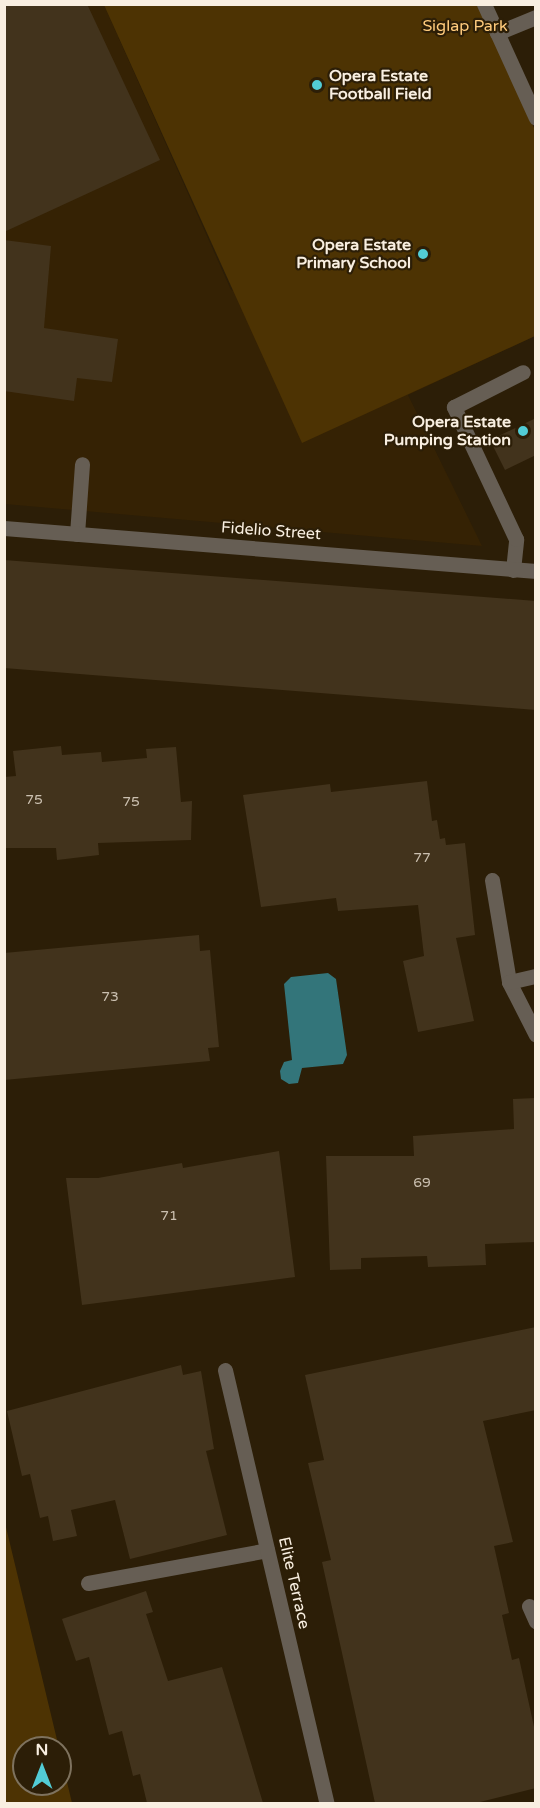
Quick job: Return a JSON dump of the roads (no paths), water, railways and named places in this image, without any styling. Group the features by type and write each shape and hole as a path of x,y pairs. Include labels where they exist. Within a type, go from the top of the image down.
{"street":[{"path":"483,4 536,118"},
{"path":"497,33 536,17"},
{"path":"513,570 516,539 454,407 524,372"},
{"path":"76,534 82,464"},
{"name":"Fidelio Street","path":"4,528 536,572"},
{"path":"492,880 508,982 533,1026"},
{"path":"508,982 536,976"},
{"name":"Elite Terrace","path":"225,1370 327,1803"},
{"path":"88,1583 267,1550"},
{"path":"529,1606 536,1622"}],"water":[{"path":"328,973 336,979 347,1055 343,1064 302,1068 298,1083 289,1084 281,1079 280,1071 284,1062 292,1060 284,984 291,977"}],"place":[{"name":"Opera Estate Football Field","path":"317,85"},
{"name":"Opera Estate Primary School","path":"423,254"},
{"name":"Opera Estate Pumping Station","path":"523,431"}],"park label":[{"name":"Siglap Park","path":"465,26"}]}
